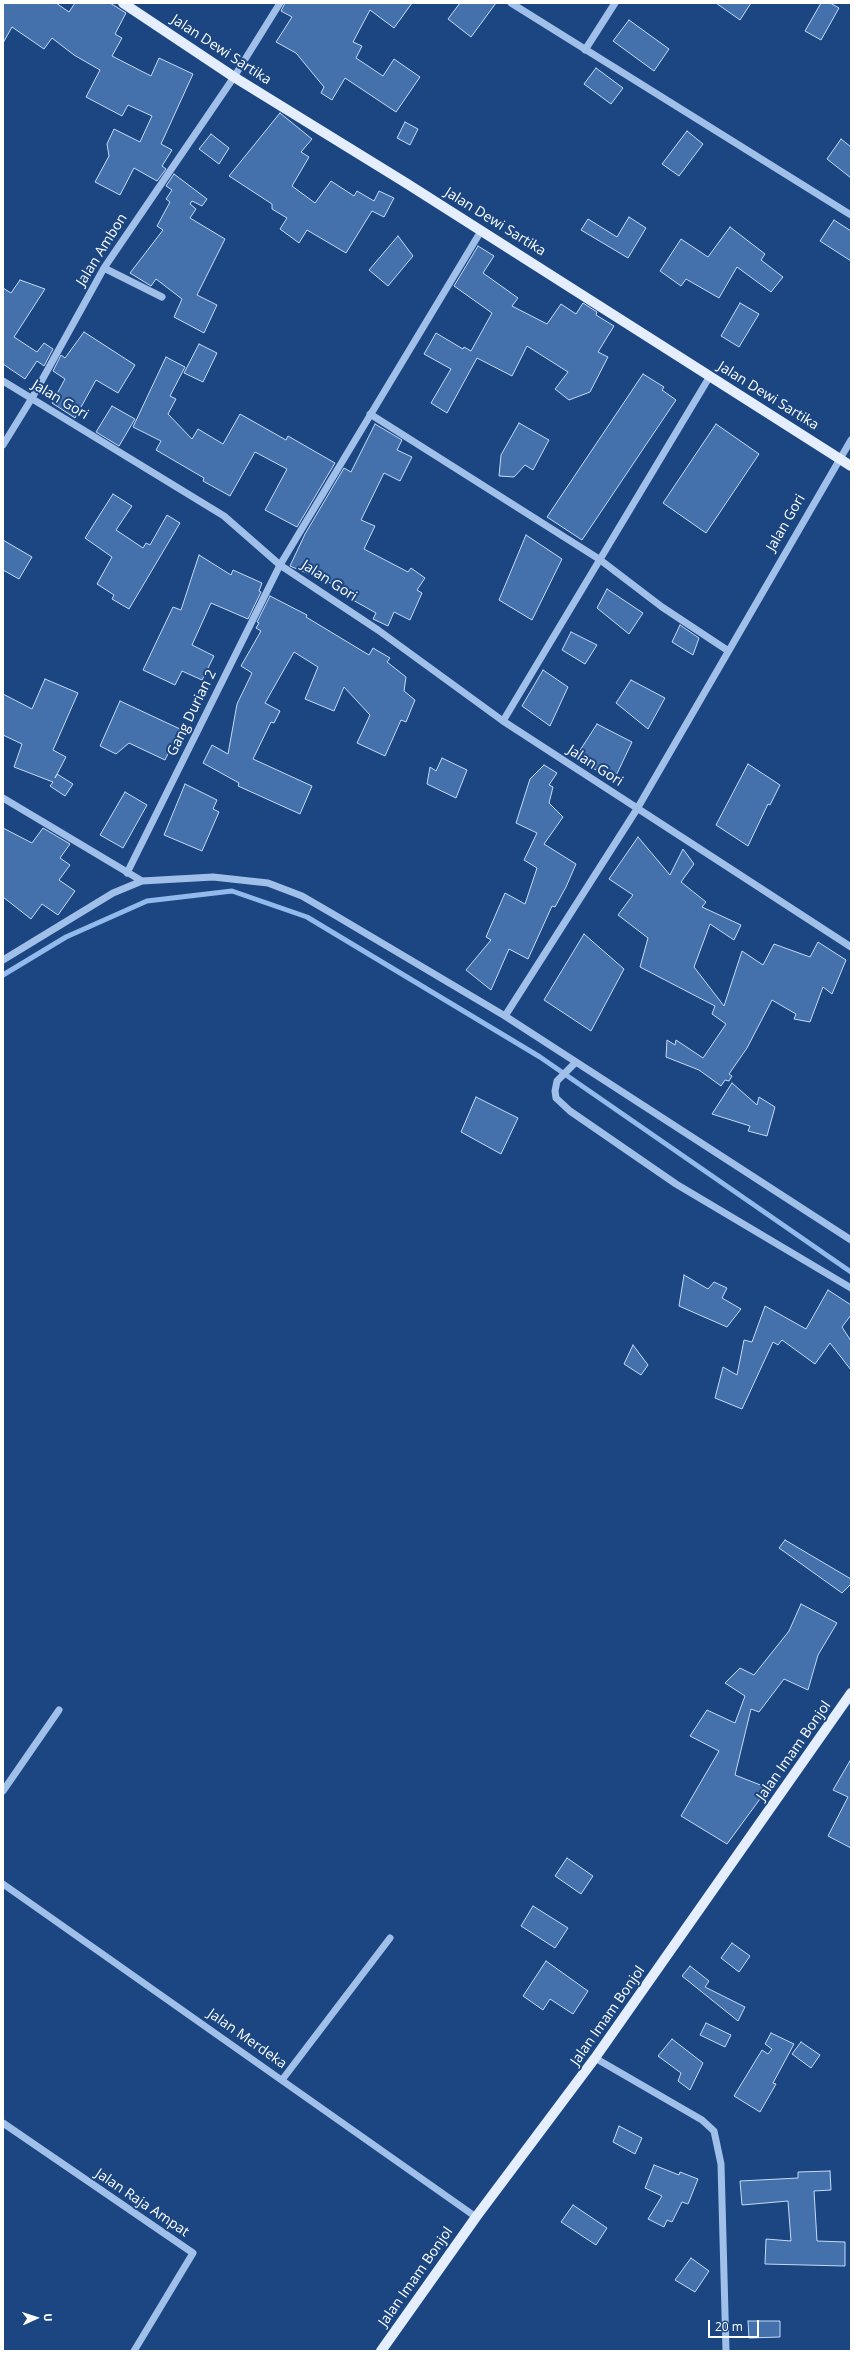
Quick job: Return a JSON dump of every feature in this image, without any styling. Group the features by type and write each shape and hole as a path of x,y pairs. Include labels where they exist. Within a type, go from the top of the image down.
{"main road":[{"name":"Jalan Dewi Sartika","path":"123,3 234,77 481,230 851,466"},
{"name":"Jalan Imam Bonjol","path":"382,2351 476,2217 595,2058 851,1693"}],"street":[{"name":"Jalan Ambon","path":"3,445 32,398 104,268 234,77 280,3"},
{"path":"511,3 851,215"},
{"path":"585,50 615,3"},
{"name":"Gang Durian 2","path":"127,873 280,564 481,230"},
{"path":"104,268 162,297"},
{"path":"503,721 710,376"},
{"name":"Jalan Gori","path":"3,382 32,398 224,516 280,564 378,630 503,721 851,947"},
{"path":"370,414 599,559 662,607 727,650"},
{"name":"Jalan Gori","path":"505,1016 637,809 727,650 851,440"},
{"path":"3,798 142,881"},
{"path":"3,960 113,893 142,881 213,877 268,883 282,888 333,914 505,1016 574,1064 851,1240"},
{"path":"574,1064 557,1081 555,1094 570,1111 676,1184 851,1288"},
{"path":"3,1790 59,1710"},
{"name":"Jalan Merdeka","path":"3,1884 476,2217"},
{"path":"282,2080 390,1938"},
{"path":"595,2058 702,2120 714,2131 722,2164 726,2351"},
{"name":"Jalan Raja Ampat","path":"3,2123 193,2253 134,2351"}],"building":[{"path":"3,3 56,3 69,12 75,3 110,3 126,13 115,34 122,38 112,56 151,76 159,58 193,74 161,144 172,150 162,166 166,169 157,181 134,168 120,195 95,182 109,156 107,144 114,129 140,142 152,116 128,105 122,116 86,97 100,70 74,55 52,38 44,49 12,27 3,43"},
{"path":"285,3 412,3 394,28 370,10 353,42 362,46 356,58 383,76 394,59 420,77 396,112 345,78 332,100 321,93 324,87 296,53 276,42 292,17 281,11"},
{"path":"460,3 496,3 471,37 448,19"},
{"path":"716,3 751,3 740,20"},
{"path":"821,3 830,3 839,8 821,40 805,31"},
{"path":"629,20 669,49 654,71 613,41"},
{"path":"596,68 623,88 611,104 584,84"},
{"path":"280,113 312,139 301,152 309,157 292,186 315,203 331,181 354,196 357,191 374,201 379,191 394,198 384,217 372,211 346,253 307,230 299,243 280,229 287,218 272,209 272,204 229,176"},
{"path":"405,122 418,129 410,145 397,138"},
{"path":"687,131 703,144 679,176 662,164"},
{"path":"211,134 229,148 219,164 199,149"},
{"path":"841,139 851,147 851,178 827,159"},
{"path":"174,174 207,199 202,206 192,201 190,204 196,209 190,218 225,239 197,295 217,305 204,333 174,317 182,299 156,279 151,286 130,273 163,230 157,226 170,202 166,199 172,190 166,186"},
{"path":"629,217 646,228 628,258 581,230 588,219 617,237"},
{"path":"834,220 851,231 851,261 820,241"},
{"path":"730,227 765,254 761,260 783,277 771,292 737,267 719,298 686,279 681,286 660,271 681,239 708,257"},
{"path":"398,236 413,256 388,286 369,270"},
{"path":"478,246 494,256 483,273 518,298 512,306 547,324 561,304 576,314 583,303 597,312 596,315 614,326 598,352 608,357 590,392 569,400 555,389 568,372 527,346 512,376 477,358 447,413 431,403 451,369 424,354 436,333 463,349 464,347 471,351 492,313 454,286"},
{"path":"20,280 45,289 14,337 37,352 44,343 53,349 44,366 37,361 25,379 3,364 3,288 11,293"},
{"path":"740,303 759,314 739,347 721,336"},
{"path":"84,332 135,365 118,393 96,380 75,418 52,403 65,379 53,371 61,355 65,358"},
{"path":"199,344 217,353 203,382 184,373"},
{"path":"166,357 185,367 170,396 176,399 168,414 192,439 198,429 223,444 240,414 286,440 288,436 335,463 297,527 265,510 287,469 255,452 230,496 203,481 204,478 156,450 161,441 133,427"},
{"path":"643,374 664,387 662,390 676,400 582,540 547,517"},
{"path":"112,406 135,419 119,446 96,432"},
{"path":"519,423 549,440 533,470 525,465 514,477 499,476 501,455"},
{"path":"375,424 402,440 397,450 412,457 400,481 384,473 361,520 375,526 364,549 408,572 411,568 425,578 417,590 422,593 410,620 394,612 388,626 373,619 376,613 351,599 354,593 290,566 305,534 344,468 351,472"},
{"path":"716,424 759,454 706,533 663,503"},
{"path":"113,494 132,506 116,530 143,548 146,543 150,545 167,515 180,523 129,609 112,599 114,595 97,584 112,557 85,538"},
{"path":"526,535 562,559 532,620 499,600"},
{"path":"3,540 32,557 19,579 3,570"},
{"path":"199,555 231,575 233,570 262,583 259,591 261,592 248,619 211,603 192,645 214,656 202,680 182,671 175,685 143,670 173,607 181,610"},
{"path":"607,589 643,613 629,634 597,608"},
{"path":"270,596 307,615 306,617 369,655 373,648 390,658 387,662 406,677 404,691 415,700 406,722 401,720 385,756 357,743 370,715 344,687 334,711 305,699 318,667 294,652 265,703 280,711 274,723 271,722 253,759 312,786 300,814 238,786 239,783 203,763 212,745 228,754 237,704 252,673 241,666 261,631 256,628 259,623 257,622"},
{"path":"680,625 699,638 693,655 672,642"},
{"path":"571,632 597,645 585,664 562,650"},
{"path":"543,670 568,687 550,726 522,706"},
{"path":"45,679 78,693 53,750 66,757 57,774 73,784 65,796 50,786 53,782 14,767 22,744 3,735 3,694 32,709"},
{"path":"631,680 665,698 648,729 616,703"},
{"path":"120,701 180,729 165,760 129,743 116,754 100,746"},
{"path":"597,724 632,742 614,780 575,758"},
{"path":"442,758 467,770 456,798 427,784 430,767 436,771"},
{"path":"748,764 780,785 770,805 768,804 748,846 716,825"},
{"path":"544,765 557,773 549,785 553,787 549,803 563,817 544,844 576,864 555,907 552,906 528,959 509,949 491,990 466,970 491,940 486,937 505,893 525,904 537,868 524,860 537,833 516,823 530,779"},
{"path":"185,784 217,800 213,809 219,812 202,851 164,835"},
{"path":"125,792 147,805 123,848 100,835"},
{"path":"3,828 32,843 43,828 70,844 60,858 70,865 59,880 75,891 58,915 42,904 31,919 3,897"},
{"path":"638,837 670,875 683,849 694,864 681,882 706,902 702,907 741,925 734,940 710,924 694,967 724,1006 742,951 763,965 774,944 810,957 818,942 846,960 832,994 823,987 810,1022 794,1019 796,1014 772,1000 747,1048 729,1074 732,1076 729,1081 725,1080 721,1086 699,1070 666,1057 667,1040 675,1045 676,1040 703,1058 726,1024 712,1014 715,1006 640,967 648,938 618,915 633,895 609,879"},
{"path":"584,934 624,969 591,1031 544,1000"},
{"path":"732,1083 757,1105 759,1097 775,1107 767,1136 748,1131 750,1126 712,1114"},
{"path":"476,1097 518,1118 501,1154 461,1132"},
{"path":"684,1275 708,1289 714,1282 727,1288 722,1298 741,1309 727,1327 679,1306"},
{"path":"828,1290 851,1305 851,1315 842,1327 851,1341 851,1370 830,1343 815,1364 782,1340 778,1345 773,1342 742,1409 715,1398 723,1367 737,1375 744,1340 752,1342 765,1306 806,1329"},
{"path":"633,1345 648,1365 641,1375 624,1364"},
{"path":"785,1540 851,1579 851,1584 842,1593 779,1548"},
{"path":"801,1604 837,1623 818,1655 808,1690 784,1679 759,1712 751,1709 735,1775 768,1788 727,1844 681,1816 719,1751 690,1736 707,1710 735,1723 745,1696 725,1683 740,1668 754,1675 789,1631"},
{"path":"851,1759 851,1848 828,1836 848,1797 833,1790"},
{"path":"567,1858 593,1876 581,1894 555,1876"},
{"path":"533,1906 568,1928 555,1948 521,1926"},
{"path":"732,1943 750,1956 739,1972 721,1958"},
{"path":"546,1961 588,1991 573,2014 550,1999 543,2010 523,1996"},
{"path":"690,1966 709,1981 705,1987 745,2007 738,2021 682,1976"},
{"path":"706,2023 731,2035 725,2047 700,2035"},
{"path":"771,2033 794,2044 773,2083 776,2084 760,2112 734,2096 762,2050 768,2054 772,2049 765,2044"},
{"path":"672,2039 703,2063 690,2090 678,2081 681,2073 658,2056"},
{"path":"801,2042 820,2055 811,2068 792,2054"},
{"path":"619,2126 642,2138 635,2154 613,2142"},
{"path":"654,2165 679,2175 680,2172 698,2179 688,2204 682,2202 672,2222 667,2220 664,2227 648,2219 662,2196 645,2188"},
{"path":"830,2171 831,2190 814,2191 817,2241 845,2242 845,2266 765,2264 766,2239 791,2241 788,2201 742,2205 740,2181 798,2178 798,2172"},
{"path":"573,2205 607,2228 596,2245 561,2222"},
{"path":"691,2258 709,2271 695,2292 675,2280"},
{"path":"748,2321 780,2321 780,2337 749,2338"}],"waterway":[{"path":"3,975 66,937 147,901 232,891 307,917 540,1057 851,1272"}]}
